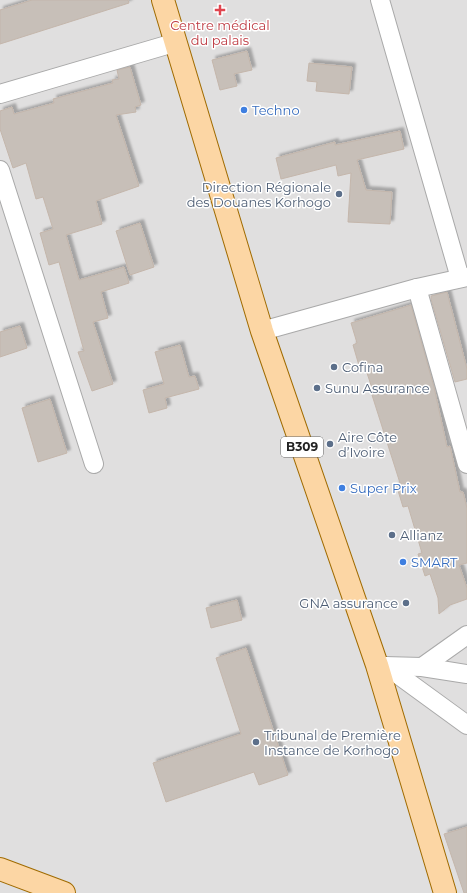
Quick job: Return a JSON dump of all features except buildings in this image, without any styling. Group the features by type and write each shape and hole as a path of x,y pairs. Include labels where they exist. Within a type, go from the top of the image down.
{"main road":[{"name":"B309","path":"163,0 177,42 262,331 382,666 445,893"},
{"path":"0,869 64,893"}],"street":[{"path":"262,331 417,288 464,278 380,0"},
{"path":"0,94 177,42"},
{"path":"0,170 94,464"},
{"path":"417,288 467,464"},
{"path":"422,667 467,635"},
{"path":"382,666 422,667 467,674"},
{"path":"382,666 467,725"}],"shaded area":[{"path":"0,0 467,0 467,893 0,893"}],"place":[{"name":"Centre médical du palais","path":"220,10"},
{"name":"Techno","path":"244,110"},
{"name":"Direction Régionale des Douanes Korhogo","path":"339,194"},
{"name":"Cofina","path":"334,367"},
{"name":"Sunu Assurance","path":"317,388"},
{"name":"Aire Côte d’Ivoire","path":"330,444"},
{"name":"Super Prix","path":"342,488"},
{"name":"Allianz","path":"392,535"},
{"name":"SMART","path":"403,562"},
{"name":"GNA assurance","path":"406,603"},
{"name":"Tribunal de Première Instance de Korhogo","path":"256,742"}]}
